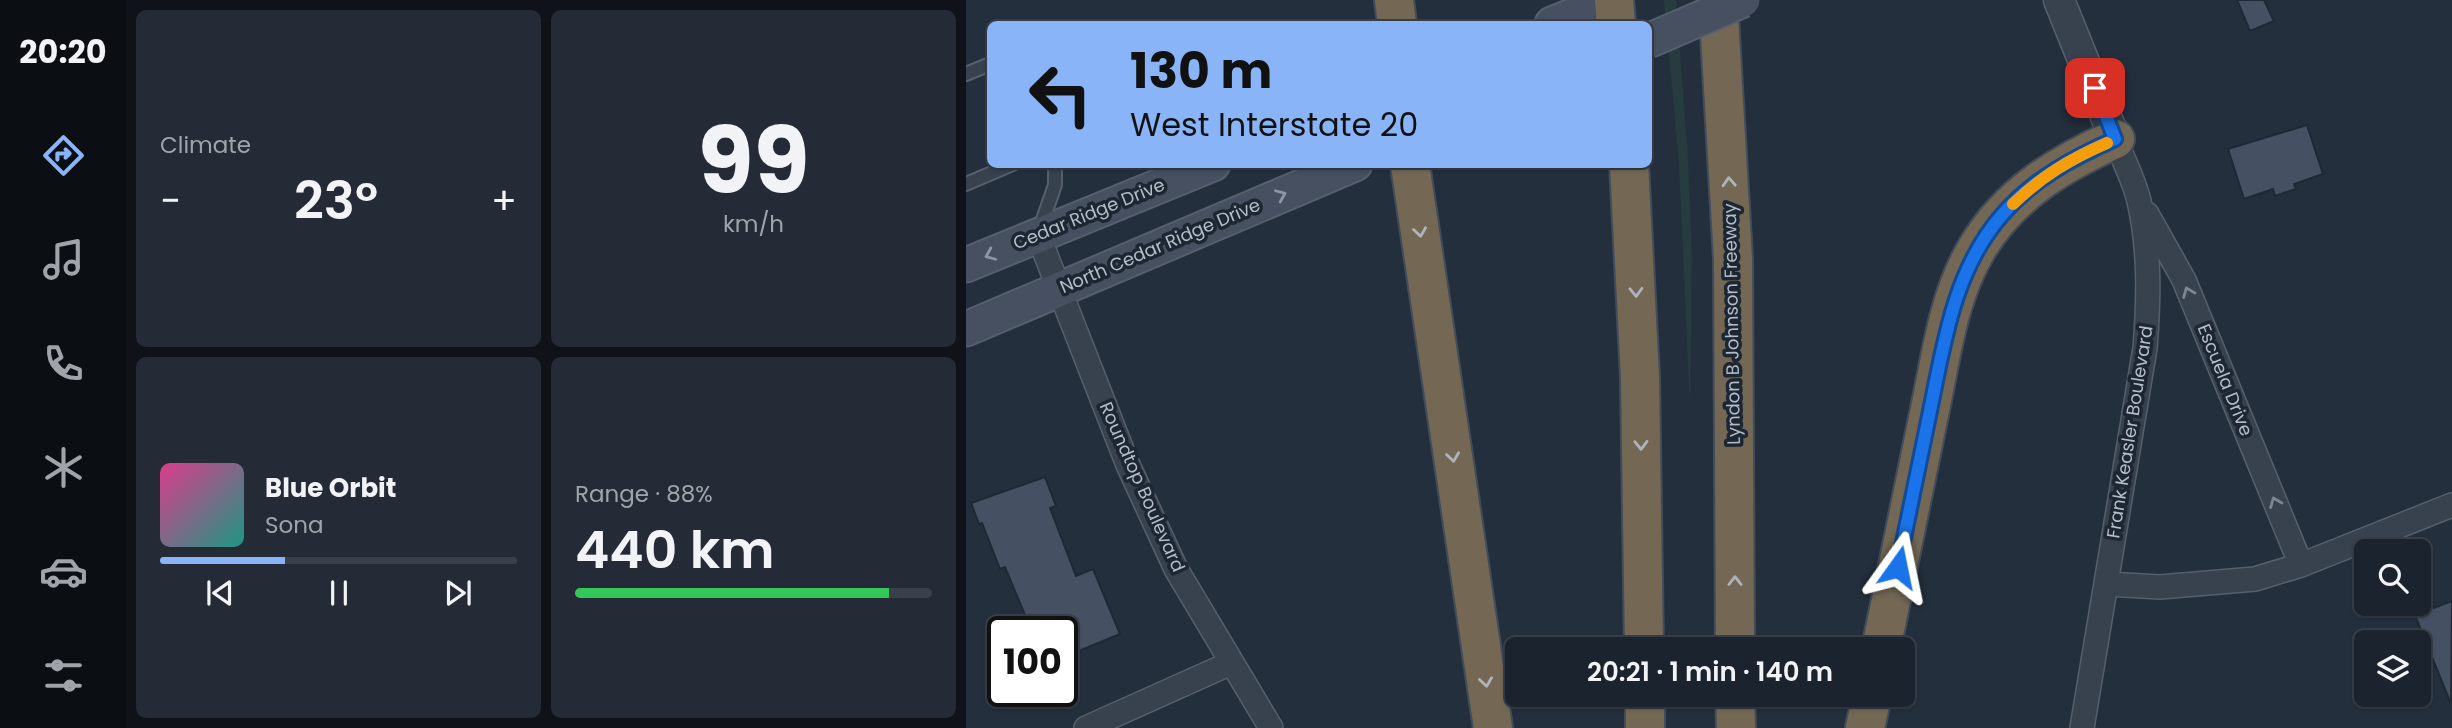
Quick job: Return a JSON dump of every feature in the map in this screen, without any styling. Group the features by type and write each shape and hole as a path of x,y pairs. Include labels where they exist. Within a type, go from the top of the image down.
{"highway":[{"path":"1394,0 1397,21"},
{"path":"1613,0 1616,21"},
{"name":"Lyndon B Johnson Freeway","path":"1718,0 1732,258 1735,637"},
{"path":"1883,637 1956,294 1976,250 2001,215 2036,182 2076,157 2115,139"},
{"path":"1411,168 1493,728"},
{"path":"1629,168 1640,377 1644,637"},
{"path":"1645,707 1645,728"},
{"path":"1735,707 1736,728"},
{"path":"1865,728 1869,707"}],"main road":[{"path":"1560,21 1613,0"},
{"path":"1652,39 1743,0"},
{"name":"Cedar Ridge Drive","path":"966,265 1203,168"},
{"name":"North Cedar Ridge Drive","path":"966,329 1345,168"}],"street":[{"path":"2059,0 2115,139"},
{"name":"Frank Keasler Boulevard","path":"2082,728 2145,348 2148,303 2146,250 2138,199 2115,139"},
{"name":"Escuela Drive","path":"2138,199 2184,280 2301,565"},
{"name":"Roundtop Boulevard","path":"1038,234 1139,488 1176,569 1271,728"},
{"path":"2107,584 2160,587 2255,579 2301,565 2452,505"},
{"path":"1086,728 1231,663"}],"lane":[{"path":"966,75 987,65"},
{"path":"966,184 1004,168"},
{"path":"1038,234 1055,185 1055,168"}],"green space":[{"path":"1664,0 1676,0 1688,158 1692,256 1690,406 1679,164"}],"building":[{"path":"2237,0 2264,0 2274,21 2250,31"},
{"path":"2307,125 2323,174 2294,184 2296,189 2275,196 2273,189 2244,199 2228,149"},
{"path":"1045,477 1056,506 1050,508 1076,576 1093,569 1120,634 1078,651 1078,616 1025,616 1005,567 1000,569 971,503"},
{"path":"2431,600 2434,608 2452,601 2451,704 2431,655 2431,630 2421,630 2415,616 2431,616"}],"slow traffic":[{"path":"2013,204 2036,182 2076,157 2107,143"}],"route":[{"path":"1898,567 1956,294 1976,250 2001,215 2036,182 2076,157 2115,139 2095,88"}]}
